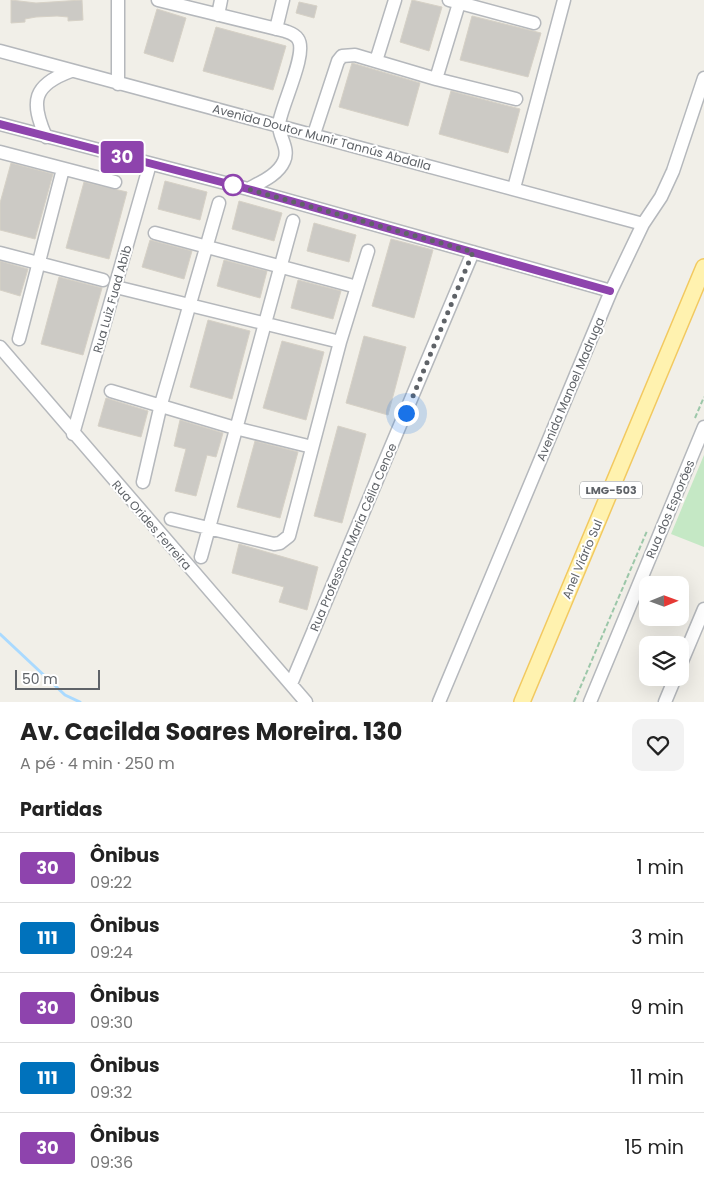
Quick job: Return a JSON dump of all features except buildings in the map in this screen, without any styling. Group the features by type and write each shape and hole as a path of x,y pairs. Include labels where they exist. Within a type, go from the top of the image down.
{"main road":[{"name":"Anel Viário Sul","path":"522,702 702,272 704,254"}],"street":[{"path":"118,0 118,84"},
{"path":"158,0 276,29 295,35 300,40 301,48 279,125 286,150 285,159 281,168 248,189"},
{"path":"218,15 221,0"},
{"path":"276,29 283,0"},
{"path":"376,61 395,0"},
{"path":"514,188 564,0"},
{"path":"436,79 456,1 534,22"},
{"name":"Avenida Doutor Munir Tannús Abdalla","path":"0,51 643,224"},
{"path":"314,134 338,61 342,56 355,55 436,79 516,99"},
{"path":"46,137 36,111 36,99 47,83 71,71"},
{"name":"Avenida Manoel Madruga","path":"439,702 610,291 643,224 661,197 673,172 704,78"},
{"path":"0,124 248,189 610,291"},
{"path":"0,152 63,170 115,182"},
{"name":"Rua Luiz Fuad Abib","path":"73,434 150,164"},
{"path":"19,340 63,170"},
{"path":"143,482 161,404 219,203"},
{"path":"201,557 293,221"},
{"path":"155,233 357,286"},
{"path":"171,519 274,544 285,541 289,536 340,342 368,250"},
{"name":"Rua Professora Maria Célia Cence","path":"291,684 473,252"},
{"path":"0,253 103,280"},
{"path":"116,287 190,304 264,325 340,342"},
{"name":"Rua Orides Ferreira","path":"0,347 73,434 306,702"},
{"path":"111,391 161,404 235,428 312,446"},
{"name":"Rua dos Esporões","path":"590,702 698,426"},
{"path":"689,645 704,609"},
{"path":"665,702 672,686"}],"path":[{"path":"698,426 704,397"},
{"path":"574,702 650,523"}],"green space":[{"path":"704,455 704,547 671,534"}],"waterway":[{"path":"0,634 65,695 80,702"}],"bus line":[{"name":"30","path":"0,124 248,189 610,291"}],"route":[{"path":"233,185 473,252 406,413"}]}
